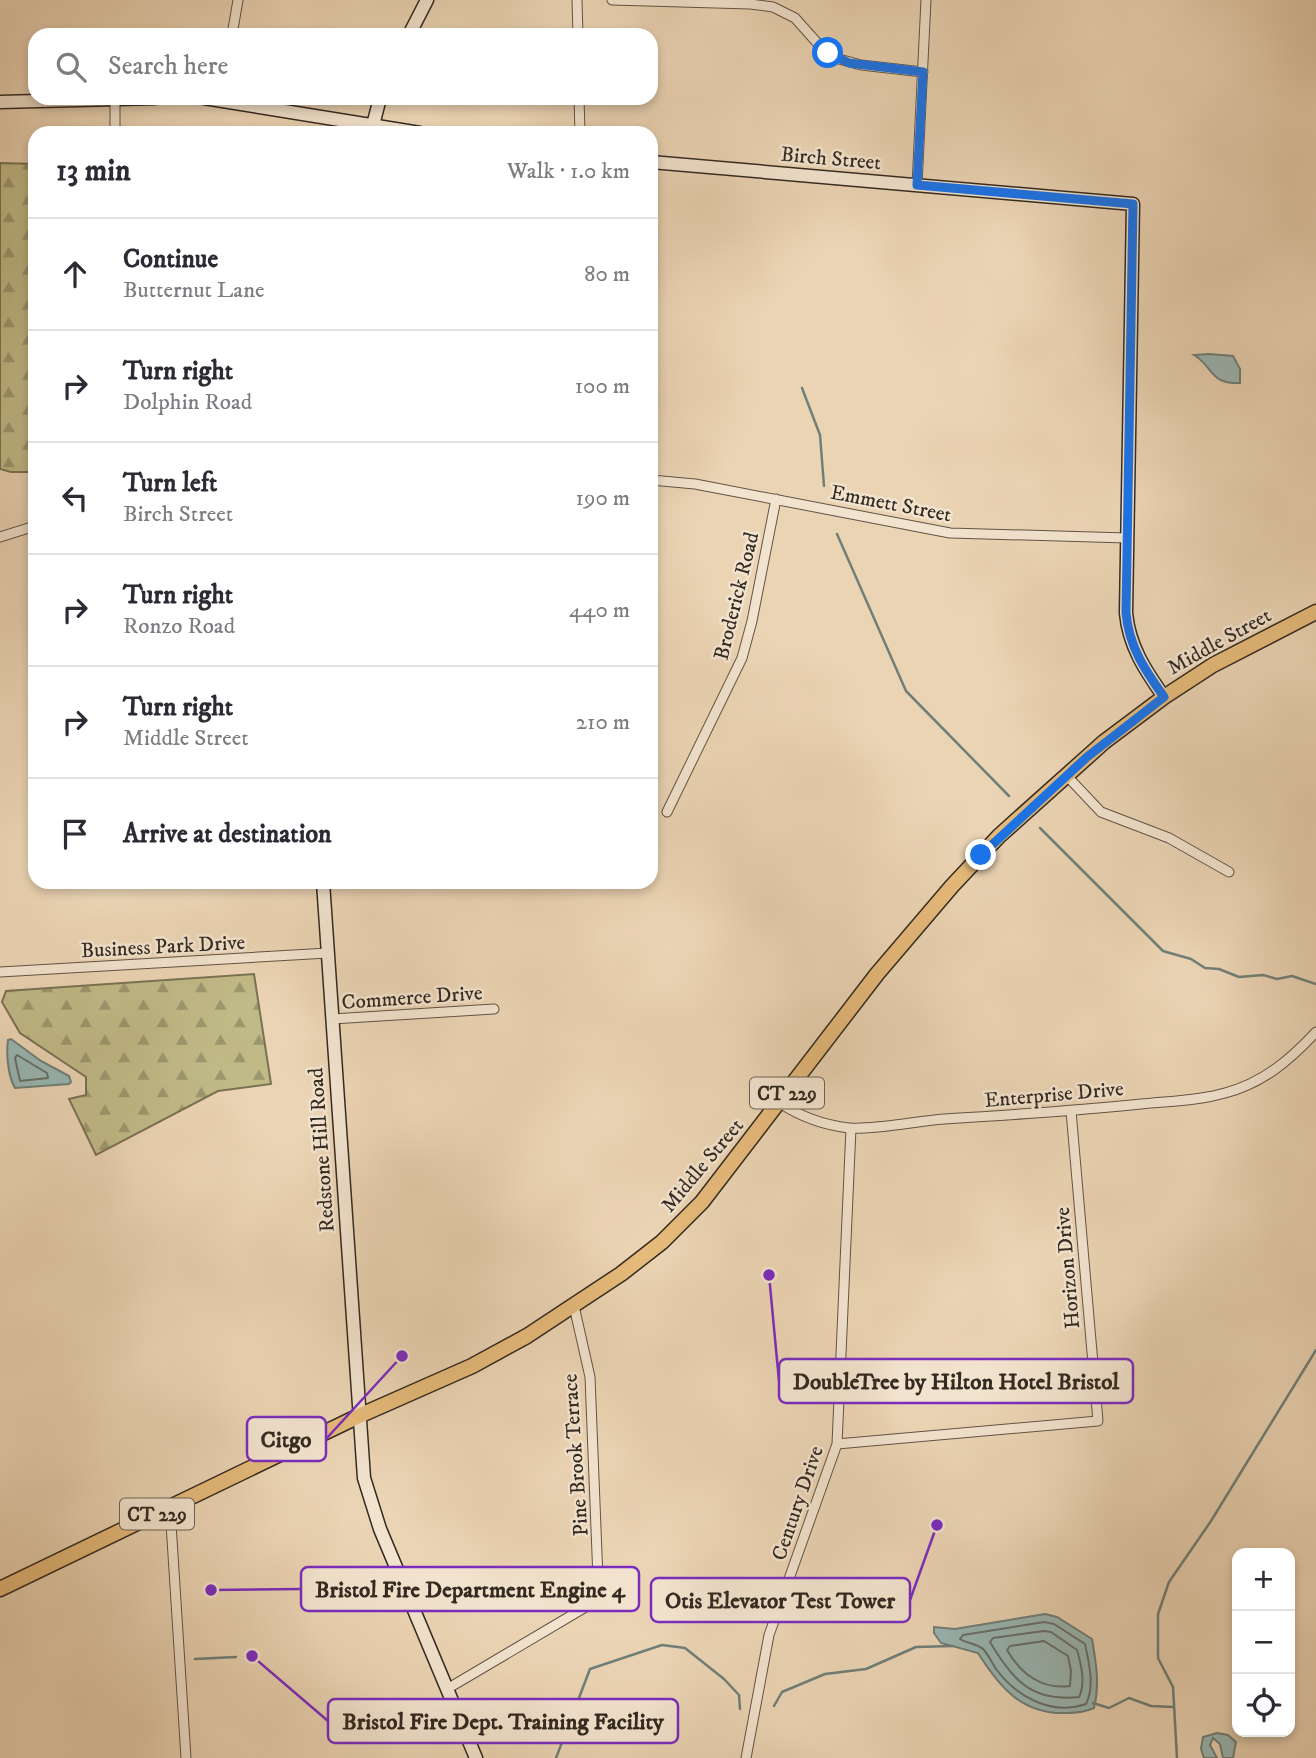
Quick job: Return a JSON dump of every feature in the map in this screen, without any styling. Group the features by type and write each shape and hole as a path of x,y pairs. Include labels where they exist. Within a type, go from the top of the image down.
{"main road":[{"path":"413,28 427,0"},
{"path":"0,102 28,101"},
{"path":"251,105 356,126"},
{"path":"372,126 378,105"},
{"name":"Birch Street","path":"658,163 1133,204 1127,538"},
{"path":"1127,538 1126,613 1130,639 1141,663 1164,697"},
{"name":"Middle Street","path":"0,1590 361,1415 483,1361 621,1274 681,1224 733,1164 877,974 999,836 1066,775 1164,697 1213,665 1316,611"},
{"name":"Redstone Hill Road","path":"323,889 364,1478 380,1529 476,1758"}],"street":[{"path":"233,28 238,0"},
{"path":"577,0 578,28"},
{"path":"612,0 773,7 795,18 820,46 839,59 861,65 923,72"},
{"path":"917,185 926,0"},
{"path":"115,105 115,126"},
{"path":"579,105 580,126"},
{"name":"Emmett Street","path":"658,481 695,484 950,533 1127,538"},
{"name":"Broderick Road","path":"667,812 742,658 776,499"},
{"path":"0,537 28,528"},
{"path":"1066,775 1101,812 1168,838 1230,872"},
{"name":"Business Park Drive","path":"0,972 328,953"},
{"name":"Commerce Drive","path":"332,1019 494,1009"},
{"name":"Enterprise Drive","path":"780,1103 801,1116 820,1123 852,1128 1194,1099 1225,1094 1257,1082 1289,1061 1316,1032"},
{"name":"Horizon Drive","path":"837,1444 1098,1422 1071,1111"},
{"name":"Century Drive","path":"746,1758 769,1635 837,1444 852,1128"},
{"name":"Pine Brook Terrace","path":"447,1689 584,1608 593,1595 598,1579 590,1377 574,1306"},
{"path":"170,1508 186,1758"}],"green space":[{"path":"0,163 28,164 28,472 0,469"},
{"path":"254,974 271,1084 218,1091 96,1155 69,1099 86,1095 86,1077 20,1033 2,1002 6,991"}],"water":[{"path":"1194,355 1233,356 1240,369 1240,383 1230,383 1217,378"},
{"path":"11,1039 41,1061 69,1076 71,1082 15,1088 7,1058 8,1040"},
{"path":"1045,1614 1057,1617 1092,1639 1097,1682 1094,1708 1067,1713 1051,1712 1025,1704 1004,1688 978,1653 941,1643 934,1633 934,1627 955,1629"},
{"path":"1217,1733 1228,1735 1236,1742 1233,1758 1223,1758 1220,1744 1213,1738 1210,1745 1217,1758 1204,1758 1201,1749 1203,1737"}],"waterway":[{"path":"802,388 820,435 824,486"},
{"path":"837,534 906,691 1009,796"},
{"path":"1040,828 1163,951 1191,959 1205,968 1219,969 1239,977 1263,975 1277,979 1292,976 1316,984"},
{"path":"1177,1758 1173,1687 1158,1658 1158,1614 1169,1582 1211,1521 1316,1350"},
{"path":"556,1758 590,1669 662,1645 685,1648 724,1679 739,1695 740,1709"},
{"path":"774,1706 782,1692 825,1674 866,1669 916,1647 953,1646"},
{"path":"195,1659 236,1657"},
{"path":"1093,1703 1109,1708 1129,1698 1151,1706 1174,1707"}],"place":[{"name":"DoubleTree by Hilton Hotel Bristol","path":"769,1275"},
{"name":"Citgo","path":"402,1356"},
{"name":"Otis Elevator Test Tower","path":"937,1525"},
{"name":"Bristol Fire Department Engine 4","path":"211,1590"},
{"name":"Bristol Fire Dept. Training Facility","path":"252,1656"}],"route":[{"path":"828,53 849,63 923,72 917,185 1133,204 1126,613 1134,651 1164,697 1087,757 981,855"}]}
